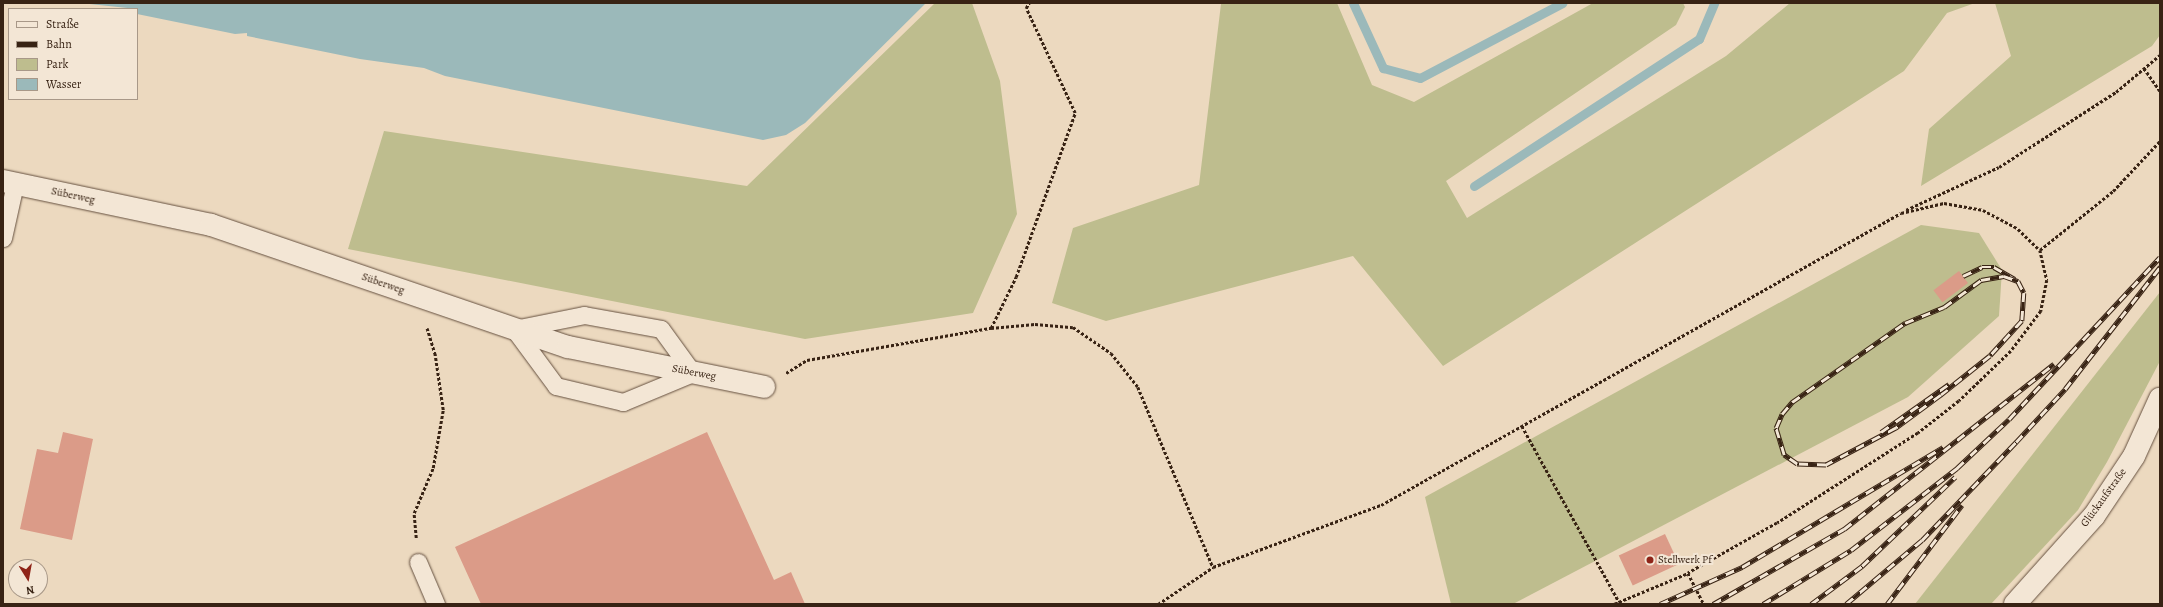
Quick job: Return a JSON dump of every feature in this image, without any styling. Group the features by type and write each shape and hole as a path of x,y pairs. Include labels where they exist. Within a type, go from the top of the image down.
{"street":[{"name":"Süberweg","path":"9,182 211,225 568,348 764,387"},
{"name":"Glückaufstraße","path":"2017,604 2094,516 2134,456 2160,399"}],"lane":[{"path":"3,238 9,182"},
{"path":"584,315 661,329 693,373 623,402 556,386 514,329 584,315"},
{"path":"418,562 436,604"}],"path":[{"path":"991,328 1016,276 1075,113 1024,3"},
{"path":"1026,8 1029,3"},
{"path":"1158,604 1213,567 1381,505 1901,212 1999,168 2116,92 2160,55"},
{"path":"2144,68 2160,91"},
{"path":"2040,250 2113,191 2160,141"},
{"path":"1614,604 1688,573 1784,518 1918,433 1959,401 2011,351 2041,311 2048,280 2040,250 2018,229 1983,210 1944,203 1901,212"},
{"path":"416,295 435,355 443,410 433,468 414,513 418,562"},
{"path":"764,387 807,360 991,328 1035,324 1073,327 1111,353 1138,387 1213,567"},
{"path":"1522,426 1618,602"},
{"path":"1688,573 1704,604"}],"green space":[{"path":"935,3 972,3 1000,81 1017,214 973,313 805,339 348,249 384,131 747,186"},
{"path":"1216,3 1337,3 1372,85 1414,102 1593,3 1683,3 1685,7 1676,25 1446,181 1467,218 1726,56 1790,3 1975,3 1947,13 1904,71 1443,366 1353,256 1106,321 1052,303 1073,228 1199,185 1221,4"},
{"path":"1995,3 2160,3 2160,35 2152,46 1921,186 1929,129 2011,56"},
{"path":"1921,225 1979,233 2002,270 1999,316 1908,397 1513,604 1451,604 1425,497"},
{"path":"2160,292 2160,361 2107,462 2078,510 1991,604 1915,604"}],"water":[{"path":"80,3 926,3 805,123 786,135 763,140 445,76 424,68 360,59 247,36 247,33 235,34 138,14 138,8"}],"building":[{"path":"1959,271 1968,283 1942,302 1933,290"},
{"path":"63,432 93,439 72,540 20,529 37,449 58,453"},
{"path":"707,432 774,580 791,572 805,604 481,604 455,547"},
{"name":"Stellwerk Pf","path":"1665,534 1679,564 1633,585 1619,556"}],"waterway":[{"path":"1353,3 1383,68 1420,78 1562,3"},
{"path":"1474,186 1699,39 1714,3"}],"railway":[{"path":"1763,604 1851,550 1957,468 2009,419 2160,257"},
{"path":"1963,276 1982,267 1994,267 2015,279"},
{"path":"1846,604 1922,540 2016,442 2065,389 2160,267"},
{"path":"2004,276 2018,281 2024,293 2022,321 1990,356 1896,428 1826,465 1797,464 1784,455 1776,428 1782,414 1792,402 1905,323 1944,307 1981,280 2004,276"},
{"path":"1713,604 1844,529 2054,364"},
{"path":"1881,432 1949,384"},
{"path":"1660,604 1742,567 1943,447"},
{"path":"1811,604 1862,566 1955,477"},
{"path":"1887,604 1962,505"}],"place":[{"name":"Stellwerk Pf","path":"1650,560"}]}
